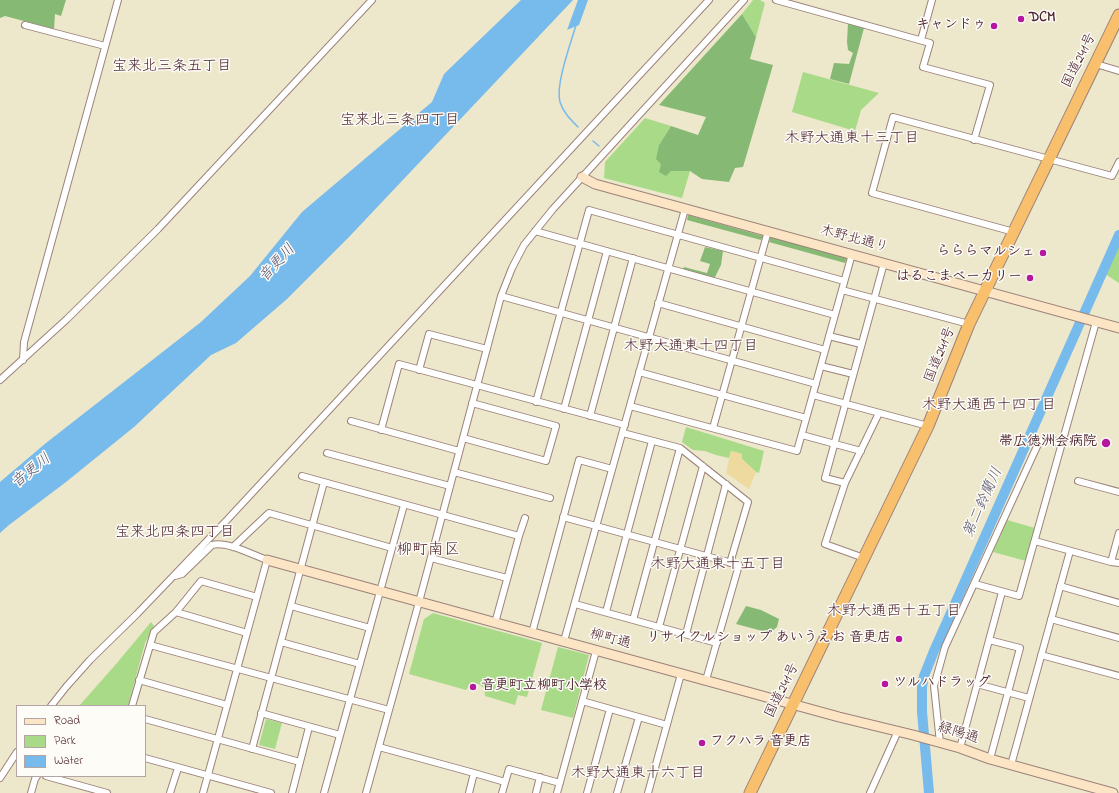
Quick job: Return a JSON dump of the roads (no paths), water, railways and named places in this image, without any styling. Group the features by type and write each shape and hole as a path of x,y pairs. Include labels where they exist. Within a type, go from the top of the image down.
{"highway":[{"name":"国道241号","path":"750,793 928,426 969,324 1119,15"}],"street":[{"path":"23,360 24,342 118,0"},
{"path":"0,380 72,314 158,229 372,0"},
{"path":"52,705 90,660 174,576 709,0"},
{"path":"366,793 501,296 512,268 524,245 535,231 582,177 744,0"},
{"path":"776,0 930,43 924,67 990,85 974,140"},
{"path":"921,40 932,0"},
{"path":"25,25 105,46"},
{"path":"1096,64 1119,71"},
{"path":"1014,232 872,193 893,117 1112,176 1119,162"},
{"name":"木野北通り","path":"582,177 595,184 1119,328"},
{"path":"564,642 684,209"},
{"path":"536,402 589,210 844,281"},
{"path":"535,231 835,315"},
{"path":"713,428 768,231"},
{"path":"564,409 607,251"},
{"path":"630,406 797,451 852,254"},
{"path":"590,416 633,258"},
{"path":"845,483 825,478 873,298 884,263"},
{"path":"842,290 969,324"},
{"path":"501,296 816,384"},
{"path":"658,304 825,350"},
{"path":"975,584 1019,596 1062,443 1091,320"},
{"path":"419,370 429,334 487,349"},
{"path":"829,336 861,344"},
{"path":"381,430 399,364 625,425"},
{"path":"821,366 853,374"},
{"path":"639,372 806,418"},
{"path":"813,395 928,426"},
{"path":"463,438 546,461 556,426 472,403"},
{"path":"864,558 825,544 845,483 879,413"},
{"path":"351,421 459,451"},
{"path":"623,433 680,448 748,502 730,563"},
{"path":"802,435 861,451"},
{"path":"938,742 934,686 946,647 1039,442 1044,439 1062,443"},
{"path":"606,612 652,441"},
{"path":"633,620 680,448"},
{"path":"326,453 450,486"},
{"path":"532,633 579,460 612,469"},
{"path":"659,627 703,466"},
{"path":"454,472 550,498"},
{"path":"302,476 519,536"},
{"path":"1078,481 1119,492"},
{"path":"252,749 324,482"},
{"path":"686,634 726,484"},
{"path":"324,793 404,505"},
{"path":"233,547 270,513 392,548"},
{"path":"563,517 739,565 706,680"},
{"path":"495,623 506,578 525,518"},
{"path":"1111,562 1119,533"},
{"path":"1035,541 1119,563"},
{"path":"174,576 182,574 212,545 217,544 233,547 268,560 203,793"},
{"path":"1011,765 1070,551"},
{"path":"431,558 506,578"},
{"name":"柳町通","path":"268,560 793,705"},
{"path":"132,705 138,680 154,632 176,612 201,581 257,597"},
{"path":"1060,586 1119,603"},
{"path":"960,748 1002,592"},
{"path":"575,604 717,643"},
{"path":"290,606 370,628"},
{"path":"176,612 247,632"},
{"path":"1051,620 1119,638"},
{"path":"989,640 1020,648 990,759"},
{"path":"281,642 360,664"},
{"path":"150,645 389,710"},
{"path":"557,793 596,651"},
{"path":"1041,655 1119,676"},
{"path":"648,793 681,674"},
{"path":"138,680 228,705"},
{"path":"977,684 1030,698"},
{"path":"582,701 667,725"},
{"name":"緑陽通","path":"793,705 913,735 960,748 990,759 1113,793"},
{"path":"587,793 610,709"},
{"path":"261,713 340,735"},
{"path":"617,793 638,716"},
{"path":"146,720 300,762"},
{"path":"292,793 309,726"},
{"path":"870,793 898,731"},
{"path":"379,747 505,782"},
{"path":"0,778 16,754"},
{"path":"146,758 208,775 250,790 272,793"},
{"path":"170,793 178,768"},
{"path":"502,793 509,769 560,783"},
{"path":"469,793 474,774"},
{"path":"31,793 36,777"},
{"path":"50,777 107,793"},
{"path":"536,793 540,778"}],"water":[{"name":"音更川","path":"521,0 573,0 348,238 287,299 236,343 211,355 134,427 0,533 0,482 46,443 201,322 250,276 302,212 432,102 444,74"},
{"path":"578,0 588,0 579,25 567,30"}],"waterway":[{"path":"576,25 567,53 559,95 563,109 578,127"},
{"path":"593,141 599,146"},
{"name":"第二鈴蘭川","path":"929,793 922,712 922,687 924,676 1119,235"}],"place":[{"name":"DCM","path":"1021,19"},
{"name":"キャンドゥ","path":"994,26"},
{"name":"らららマルシェ","path":"1043,253"},
{"name":"はるこまベーカリー","path":"1030,278"},
{"name":"帯広徳洲会病院","path":"1106,443"},
{"name":"リサイクルショップ あいうえお 音更店","path":"899,639"},
{"name":"ツルハドラッグ","path":"885,684"},
{"name":"音更町立柳町小学校","path":"473,687"},
{"name":"フクハラ 音更店","path":"702,743"}],"district":[{"name":"宝来北三条五丁目","path":"172,68"},
{"name":"宝来北三条四丁目","path":"400,122"},
{"name":"木野大通東十三丁目","path":"852,140"},
{"name":"木野大通東十四丁目","path":"691,348"},
{"name":"木野大通西十四丁目","path":"989,407"},
{"name":"宝来北四条四丁目","path":"175,534"},
{"name":"柳町南区","path":"428,551"},
{"name":"木野大通東十五丁目","path":"718,566"},
{"name":"木野大通西十五丁目","path":"894,613"},
{"name":"木野大通東十六丁目","path":"638,775"}]}
